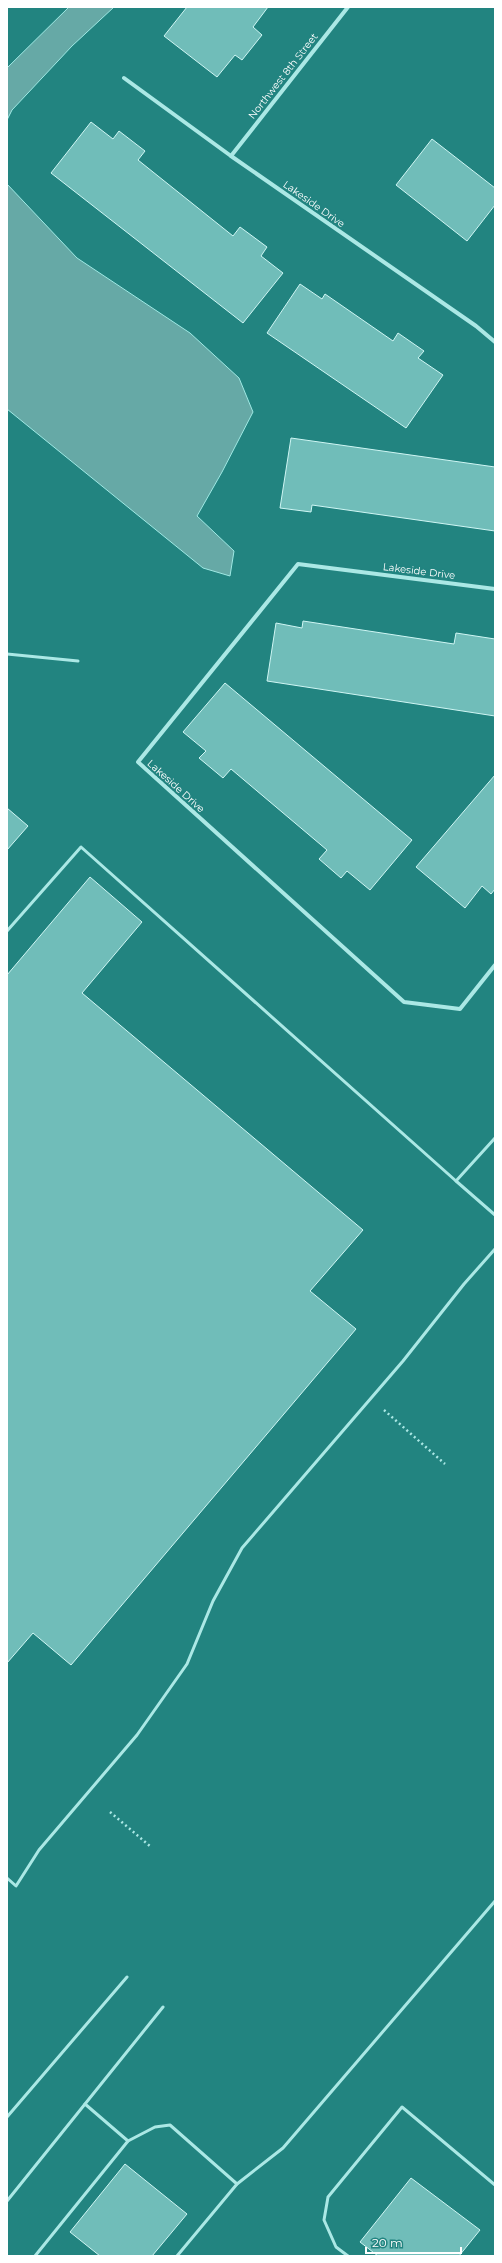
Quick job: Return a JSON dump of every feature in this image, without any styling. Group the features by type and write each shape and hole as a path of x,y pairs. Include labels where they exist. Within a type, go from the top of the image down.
{"street":[{"name":"Northwest 8th Street","path":"231,156 348,7"},
{"name":"Lakeside Drive","path":"124,78 231,156 476,326 495,342"},
{"name":"Lakeside Drive","path":"495,589 298,564 138,762 404,1002 460,1009 495,965"}],"lane":[{"path":"7,654 78,660"},
{"path":"7,931 81,847 495,1215"},
{"path":"456,1181 495,1138"},
{"path":"7,1878 16,1886 39,1850 137,1735 187,1664 213,1600 242,1548 403,1361 464,1284 495,1249"},
{"path":"177,2256 237,2184 283,2148 495,1901"},
{"path":"7,2117 127,1977"},
{"path":"7,2201 163,2007"},
{"path":"85,2104 128,2141"},
{"path":"348,2256 336,2247 324,2220 328,2197 402,2107 495,2185"},
{"path":"35,2256 128,2141 155,2127 170,2125 237,2184"}],"path":[{"path":"370,1398 445,1464"},
{"path":"110,1812 151,1847"}],"water":[{"path":"69,7 114,7 72,46 12,110 7,120 7,68"},
{"path":"7,184 77,258 190,333 239,378 253,412 197,516 234,551 230,576 203,568 7,409"}],"building":[{"path":"187,7 268,7 253,27 262,35 242,60 235,55 217,77 164,36"},
{"path":"91,122 113,139 119,131 145,151 138,160 233,236 240,227 267,247 261,256 283,273 243,323 51,173"},
{"path":"432,139 495,188 495,205 467,241 396,185"},
{"path":"300,284 322,299 325,294 393,341 398,333 424,351 418,358 443,375 406,428 267,333"},
{"path":"291,438 495,467 495,531 312,505 311,512 280,508"},
{"path":"303,621 454,644 456,633 495,639 495,716 267,681 276,623 302,628"},
{"path":"225,683 412,840 370,890 347,871 341,878 319,859 327,850 231,769 223,778 199,758 206,751 183,732"},
{"path":"495,775 495,889 491,894 482,886 465,908 416,867"},
{"path":"7,808 28,826 7,850"},
{"path":"90,877 142,922 82,993 363,1230 310,1291 356,1329 71,1665 33,1633 7,1663 7,975"},
{"path":"125,2164 187,2214 152,2256 100,2256 70,2232"},
{"path":"411,2178 480,2230 459,2256 378,2256 360,2242"}]}
